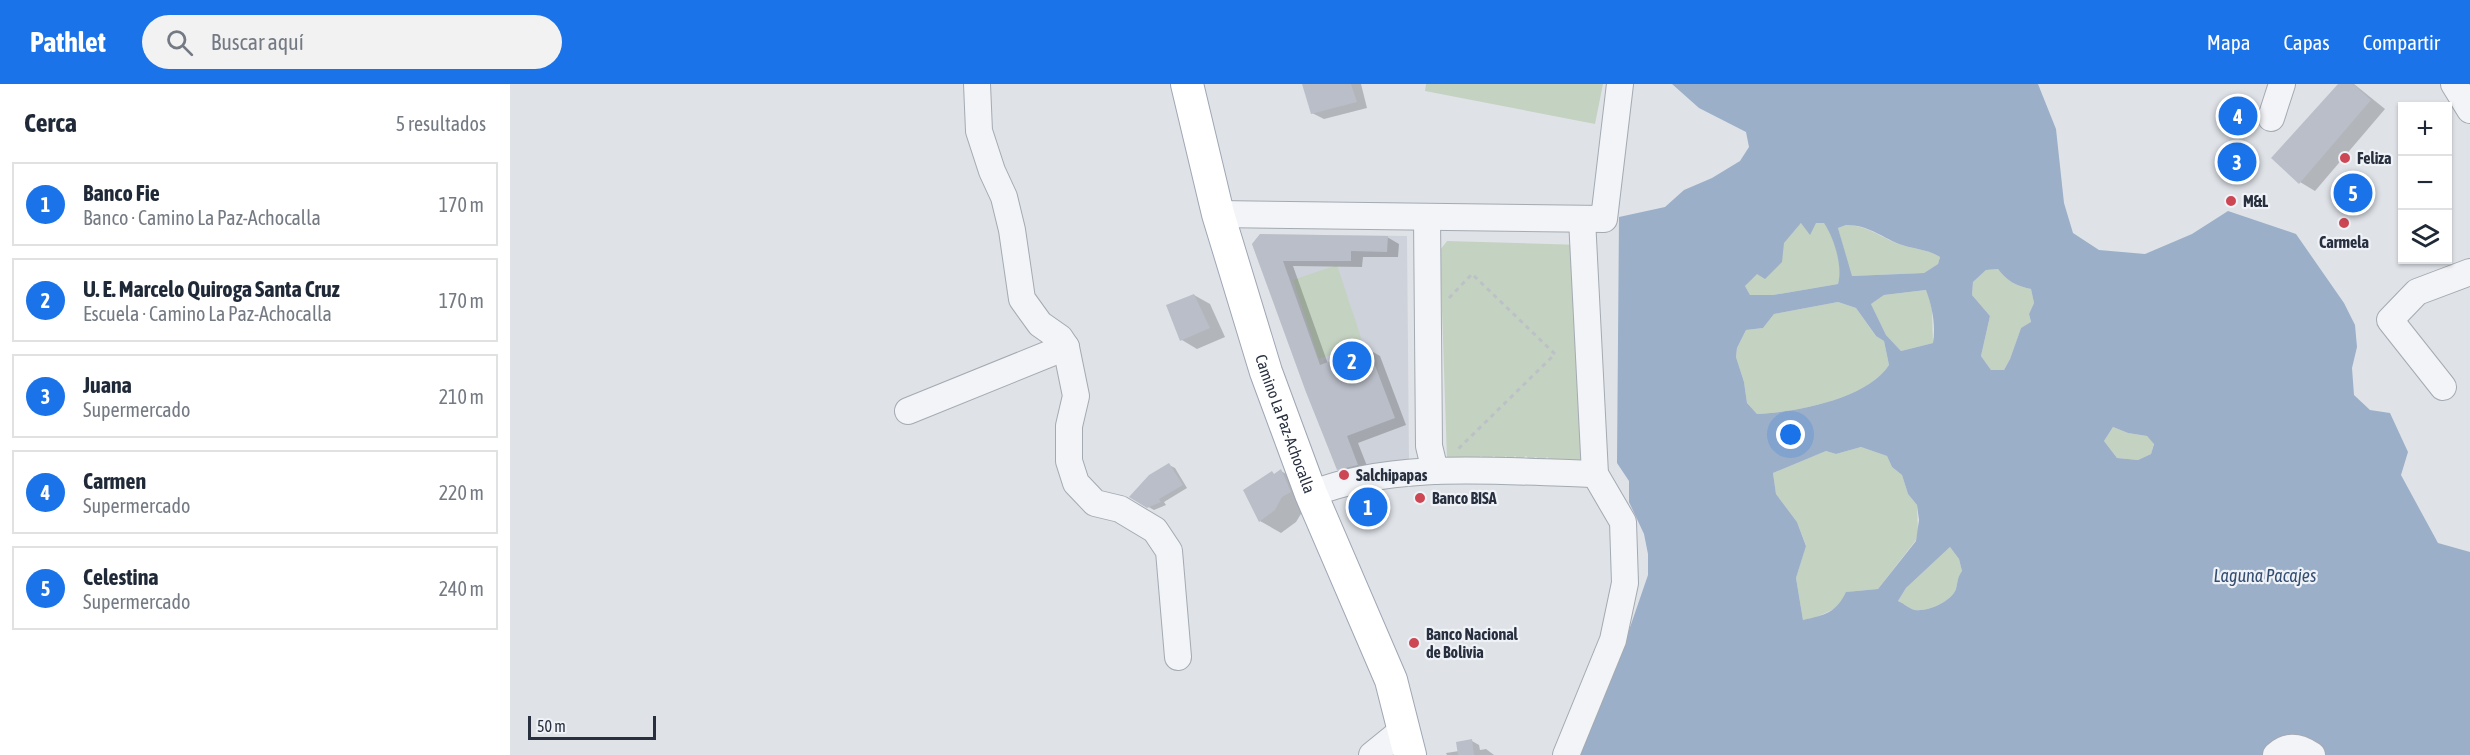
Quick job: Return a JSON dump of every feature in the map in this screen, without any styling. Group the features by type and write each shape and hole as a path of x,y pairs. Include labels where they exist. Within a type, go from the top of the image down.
{"main road":[{"name":"Camino La Paz-Achocalla","path":"1187,84 1218,214 1266,372 1311,494 1391,680 1407,742"}],"street":[{"path":"977,84 979,131 992,171 1004,197 1012,230 1022,299 1040,324 1060,338 1066,347 1076,396 1069,426 1069,461 1076,483 1095,503 1120,509 1155,530 1169,551 1178,657"},
{"path":"1218,214 1604,219 1620,84"},
{"path":"2271,118 2282,84"},
{"path":"2454,84 2470,110"},
{"path":"1428,217 1429,446 1435,471"},
{"path":"1566,755 1613,640 1625,583 1623,522 1595,474 1582,219"},
{"path":"2443,387 2390,320 2416,292 2470,272"},
{"path":"908,411 1066,347"},
{"path":"1311,494 1339,483 1358,479 1435,471 1595,474"},
{"path":"1372,755 1407,742"},
{"path":"2276,755 2284,749 2293,747 2302,748 2312,755"}],"path":[{"path":"1442,305 1472,274 1555,354 1455,451"}],"shaded area":[{"path":"1260,234 1407,236 1409,463 1339,473 1306,392 1252,244"}],"green space":[{"path":"1426,84 1603,84 1595,124 1425,91"},
{"path":"1802,222 1824,222 1837,252 1840,269 1838,284 1773,295 1750,295 1745,286"},
{"path":"1846,225 1860,227 1899,244 1935,254 1940,257 1938,264 1924,273 1851,276 1838,228"},
{"path":"1447,241 1582,245 1582,468 1563,469 1547,457 1542,462 1536,457 1530,460 1526,456 1520,460 1515,456 1510,461 1506,456 1500,460 1494,456 1487,460 1481,456 1469,467 1447,459 1440,250"},
{"path":"1337,265 1363,344 1319,359 1293,280"},
{"path":"1998,269 2012,282 2031,289 2034,303 2029,314 2031,323 2021,328 2004,370 1991,370 1981,356 1990,316 1972,295 1973,282 1986,270"},
{"path":"1927,290 1932,310 1933,343 1901,351 1886,335 1871,304 1884,295"},
{"path":"1838,302 1856,308 1875,335 1884,341 1889,365 1879,377 1848,395 1810,407 1757,414 1747,403 1744,382 1736,357 1737,348 1746,330 1763,328 1774,314"},
{"path":"2113,427 2128,433 2147,436 2154,443 2151,454 2138,460 2117,458 2104,441"},
{"path":"1861,447 1887,456 1892,467 1902,475 1908,494 1917,505 1916,540 1878,589 1847,592 1840,606 1817,617 1803,620 1796,578 1806,545 1797,522 1776,494 1773,473 1826,451 1836,454"},
{"path":"1950,547 1959,559 1962,571 1956,589 1950,598 1939,605 1920,610 1898,601 1906,588"}],"water":[{"name":"Laguna Pacajes","path":"1672,84 2038,84 2056,129 2064,203 2073,233 2099,250 2145,254 2192,234 2228,211 2296,234 2344,303 2355,325 2357,347 2352,368 2354,395 2370,410 2390,413 2408,452 2401,475 2438,543 2470,552 2470,755 2322,755 2270,747 2262,755 1578,755 1626,639 1648,575 1648,554 1644,534 1629,502 1629,481 1617,463 1619,217 1665,207 1684,190 1712,178 1740,161 1749,147 1746,132 1699,108","holes":["1801,223 1810,235 1816,223 1824,223 1837,252 1838,284 1773,295 1750,295 1745,286 1757,274 1765,279 1782,262 1784,243","1846,225 1867,229 1899,244 1940,257 1938,264 1924,273 1852,276 1838,228","1998,269 2012,282 2031,289 2034,303 2029,314 2031,322 2021,328 2004,370 1991,370 1981,356 1990,316 1972,295 1973,282 1986,270","1926,290 1933,316 1933,343 1901,351 1886,335 1871,304 1884,295","1838,302 1856,308 1876,336 1884,341 1889,365 1879,377 1848,395 1810,407 1757,414 1747,403 1744,382 1736,357 1737,348 1746,330 1763,328 1774,314","2113,427 2128,433 2147,436 2154,444 2151,454 2138,460 2117,458 2104,441","1861,447 1887,456 1892,467 1902,475 1908,494 1917,505 1919,520 1916,541 1878,589 1846,592 1834,609 1803,620 1796,578 1806,546 1797,522 1776,494 1773,473 1826,451 1836,454","1950,547 1959,559 1962,571 1956,589 1950,598 1939,605 1920,610 1898,601 1906,588"]}],"building":[{"path":"1302,84 1351,84 1357,102 1311,114"},
{"path":"2338,84 2353,84 2371,100 2299,184 2271,158"},
{"path":"1260,234 1388,236 1387,252 1351,251 1351,261 1283,261 1320,365 1368,347 1395,418 1347,436 1358,465 1337,470 1252,244"},
{"path":"1194,294 1210,328 1180,341 1166,305"},
{"path":"1169,463 1183,485 1159,499 1161,502 1147,508 1129,497 1149,475"},
{"path":"1281,469 1291,492 1282,497 1275,510 1259,522 1243,490 1272,471 1274,474"},
{"path":"1472,739 1474,755 1458,755 1456,742"}],"place":[{"name":"Carmen","path":"2238,116"},
{"name":"Feliza","path":"2345,158"},
{"name":"Juana","path":"2237,162"},
{"name":"Celestina","path":"2353,193"},
{"name":"M&L","path":"2231,201"},
{"name":"Carmela","path":"2344,223"},
{"name":"U. E. Marcelo Quiroga Santa Cruz","path":"1352,361"},
{"name":"Salchipapas","path":"1344,475"},
{"name":"Banco BISA","path":"1420,498"},
{"name":"Banco Fie","path":"1368,507"},
{"name":"Banco Nacional de Bolivia","path":"1414,643"}]}
